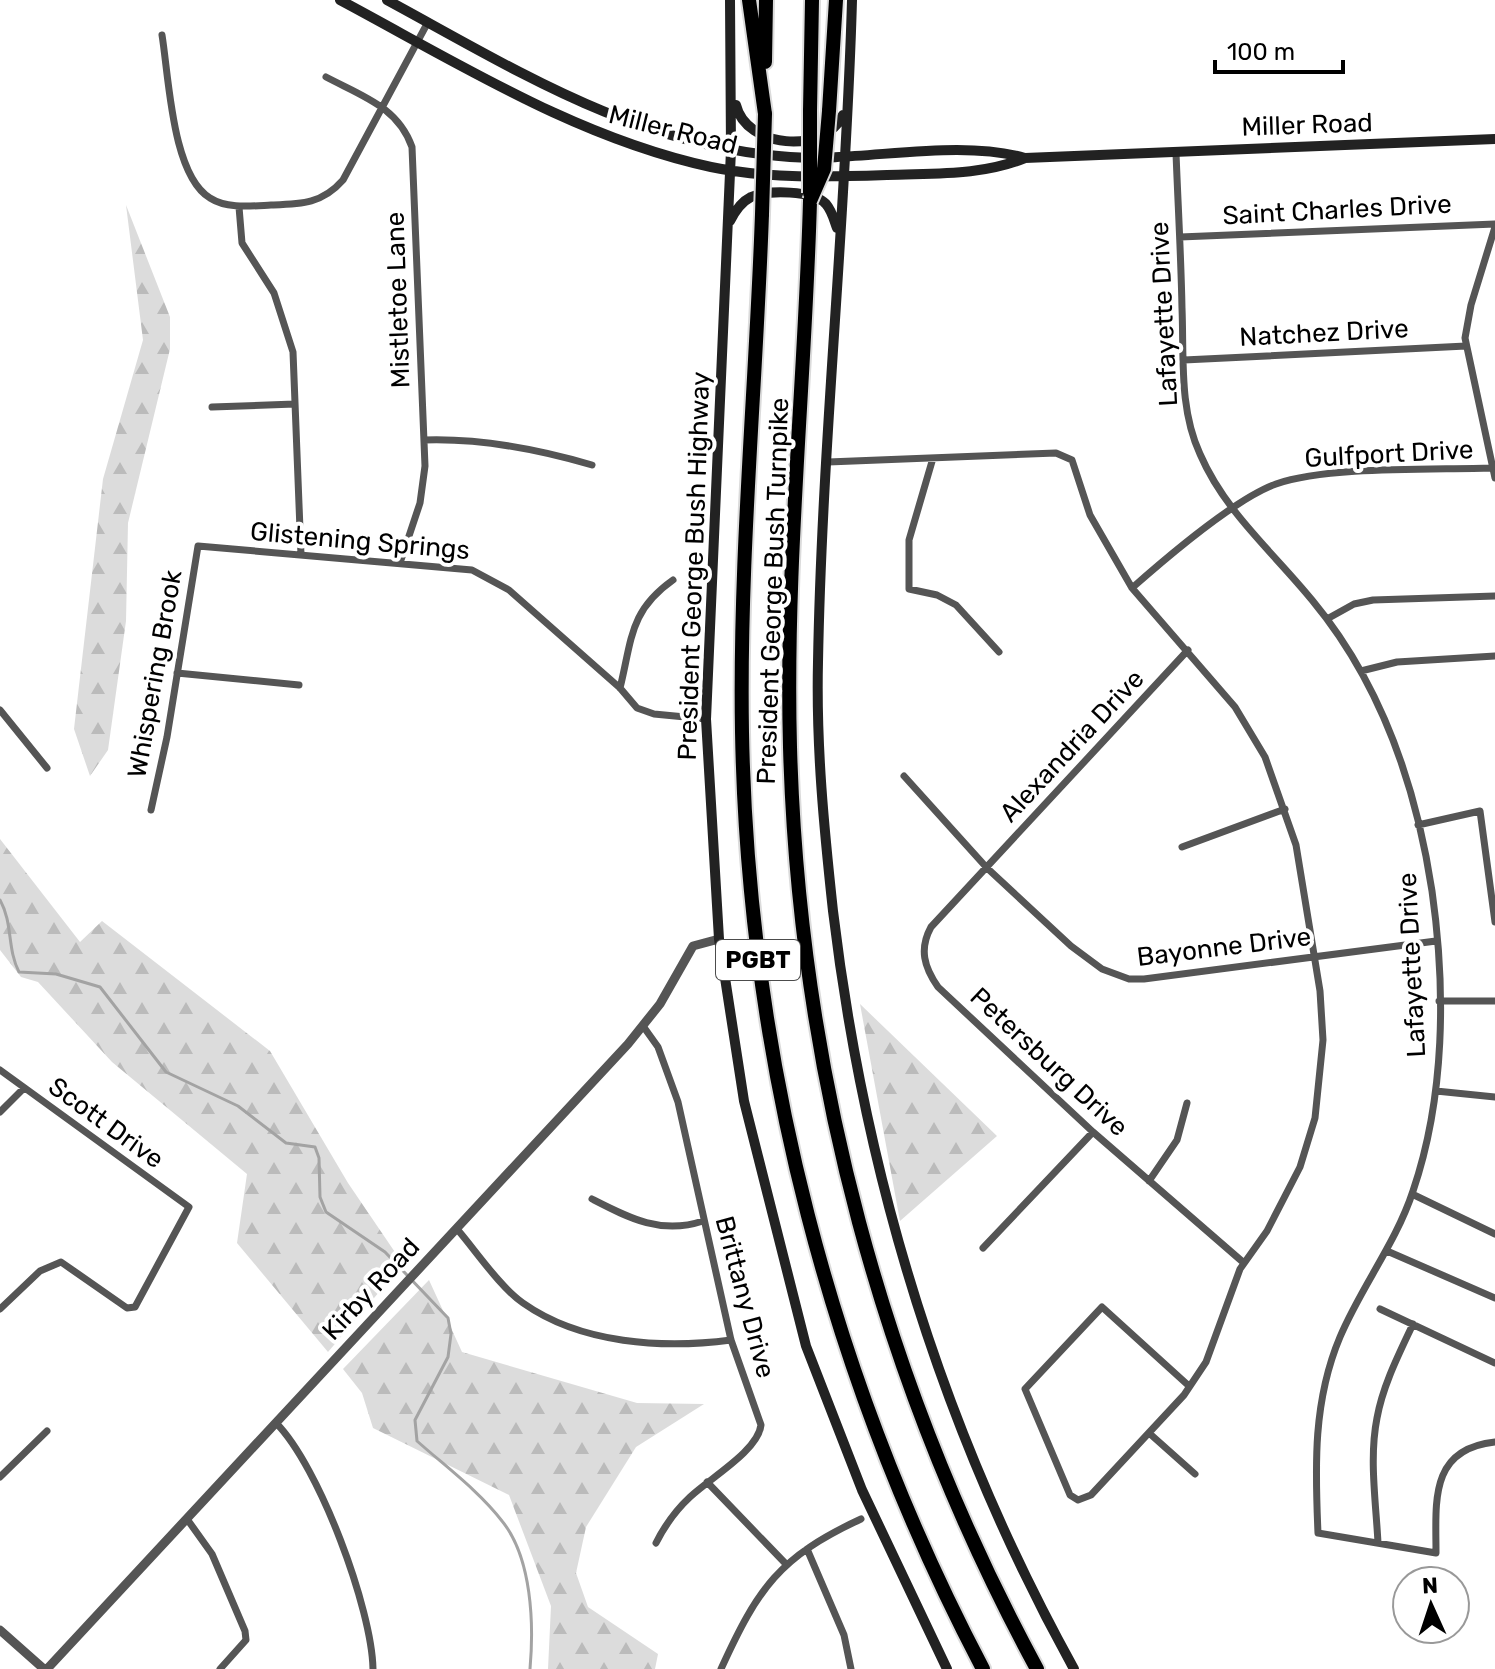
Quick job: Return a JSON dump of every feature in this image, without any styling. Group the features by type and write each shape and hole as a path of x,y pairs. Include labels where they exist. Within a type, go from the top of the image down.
{"highway":[{"path":"749,0 765,114"},
{"name":"President George Bush Turnpike","path":"766,0 762,214 742,717 748,858 764,999 796,1168 846,1350 908,1511 983,1669"},
{"name":"President George Bush Turnpike","path":"812,0 810,217 789,712 796,869 816,1025 854,1209 900,1359 963,1519 1037,1669"},
{"path":"810,201 824,169 836,0"}],"main road":[{"name":"Miller Road","path":"340,0 592,132 645,150 730,170 842,176 995,171 1025,158"},
{"name":"Miller Road","path":"387,0 600,113 648,130 731,150 792,157 998,150 1025,158 1495,139"},
{"name":"President George Bush Highway","path":"730,0 733,91 729,225 706,719 719,939 744,1101 806,1346 862,1490 947,1669"},
{"path":"852,0 818,663 822,817 838,950 859,1075 901,1255 932,1354 1003,1536 1074,1669"},
{"path":"733,91 739,116 750,131 772,138 814,139 827,135 837,126 847,107"},
{"path":"729,225 742,203 754,196 772,193 815,197 825,203 839,233"}],"street":[{"path":"162,35 188,175 212,200 239,207 309,203 323,199 343,180 428,22"},
{"name":"Mistletoe Lane","path":"326,77 381,106 405,127 412,147 424,487 400,563"},
{"name":"Lafayette Drive","path":"1176,153 1184,360 1192,434 1207,469 1234,510 1327,619 1361,671 1396,744 1432,893 1439,1001 1436,1091 1412,1194 1387,1251 1340,1337 1322,1397 1315,1460 1318,1533 1378,1543"},
{"path":"239,207 242,243 274,293 285,318 293,352 301,555"},
{"path":"1495,225 1471,305 1466,346 1495,478"},
{"name":"Saint Charles Drive","path":"1180,237 1495,225"},
{"name":"Natchez Drive","path":"1184,360 1466,346"},
{"path":"212,407 295,404"},
{"path":"424,440 461,439 540,450 592,465"},
{"path":"828,462 1056,453 1072,460 1090,515 1132,588 1188,650 1249,728 1265,757 1285,809 1300,866 1323,1040 1315,1118 1287,1195 1244,1263 1206,1362 1189,1386 1149,1433 1100,1487 1084,1500 1070,1495 1026,1393 1102,1307 1189,1386"},
{"path":"933,458 909,540 909,589 947,598 999,652"},
{"name":"Gulfport Drive","path":"1132,588 1253,496 1289,480 1491,468"},
{"name":"Glistening Springs","path":"198,546 472,570 488,576 620,688 637,708 654,714 706,719"},
{"name":"Whispering Brook","path":"151,810 198,546"},
{"path":"620,688 632,626 653,594 673,580"},
{"path":"1327,619 1354,604 1373,600 1495,596"},
{"name":"Alexandria Drive","path":"987,868 1188,650"},
{"path":"1361,671 1397,662 1495,656"},
{"path":"177,673 299,685"},
{"path":"0,710 47,768"},
{"name":"Bayonne Drive","path":"904,776 987,868 1093,963 1129,979 1200,973 1436,941"},
{"path":"1182,847 1285,809"},
{"path":"1418,825 1480,811 1495,922"},
{"name":"Petersburg Drive","path":"987,868 931,927 924,939 926,964 938,987 1093,1132 1244,1263"},
{"name":"Kirby Road","path":"45,1669 643,1026 693,946 719,939"},
{"path":"1439,1001 1495,1001"},
{"name":"Brittany Drive","path":"643,1026 667,1067 731,1340 757,1413 760,1436 667,1522 656,1543"},
{"name":"Scott Drive","path":"0,1070 189,1207 135,1307 123,1306 61,1262 40,1271 0,1309"},
{"path":"0,1112 24,1088"},
{"path":"1436,1091 1495,1097"},
{"path":"1149,1181 1177,1140 1187,1103"},
{"path":"983,1248 1093,1132"},
{"path":"1412,1194 1495,1234"},
{"path":"592,1199 650,1225 678,1227 703,1221"},
{"path":"457,1229 520,1301 545,1316 588,1331 644,1344 731,1340"},
{"path":"1387,1251 1495,1298"},
{"path":"1380,1309 1495,1363"},
{"path":"1413,1324 1397,1358 1377,1417 1378,1543 1436,1553 1436,1498 1444,1469 1465,1450 1495,1442"},
{"path":"276,1423 303,1455 333,1526 368,1620 373,1669"},
{"path":"0,1477 47,1431"},
{"path":"1149,1433 1195,1474"},
{"path":"707,1482 785,1563"},
{"path":"187,1519 212,1554 245,1631 246,1640 220,1669"},
{"path":"721,1669 757,1599 785,1563 822,1537 861,1519"},
{"path":"807,1549 844,1635 851,1669"},
{"path":"0,1630 45,1669"}],"green space":[{"path":"126,205 170,317 170,349 128,523 126,621 108,750 90,776 74,729 103,479 143,340"},
{"path":"0,839 80,942 102,921 270,1051 348,1183 403,1264 328,1352 237,1243 247,1174 112,1062 38,982 21,977 0,950"},
{"path":"860,1004 997,1136 900,1221"},
{"path":"429,1280 462,1352 637,1403 704,1404 636,1447 586,1527 576,1573 588,1607 658,1654 655,1669 548,1669 551,1606 509,1495 373,1428 362,1393 343,1369"}],"waterway":[{"path":"0,900 19,972 56,974 100,987 166,1072 238,1106 286,1143 315,1147 319,1158 320,1197 326,1212 385,1252 448,1318 451,1334 448,1357 415,1420 417,1441 483,1499 512,1536 520,1553 529,1592 532,1632 530,1669"}]}
